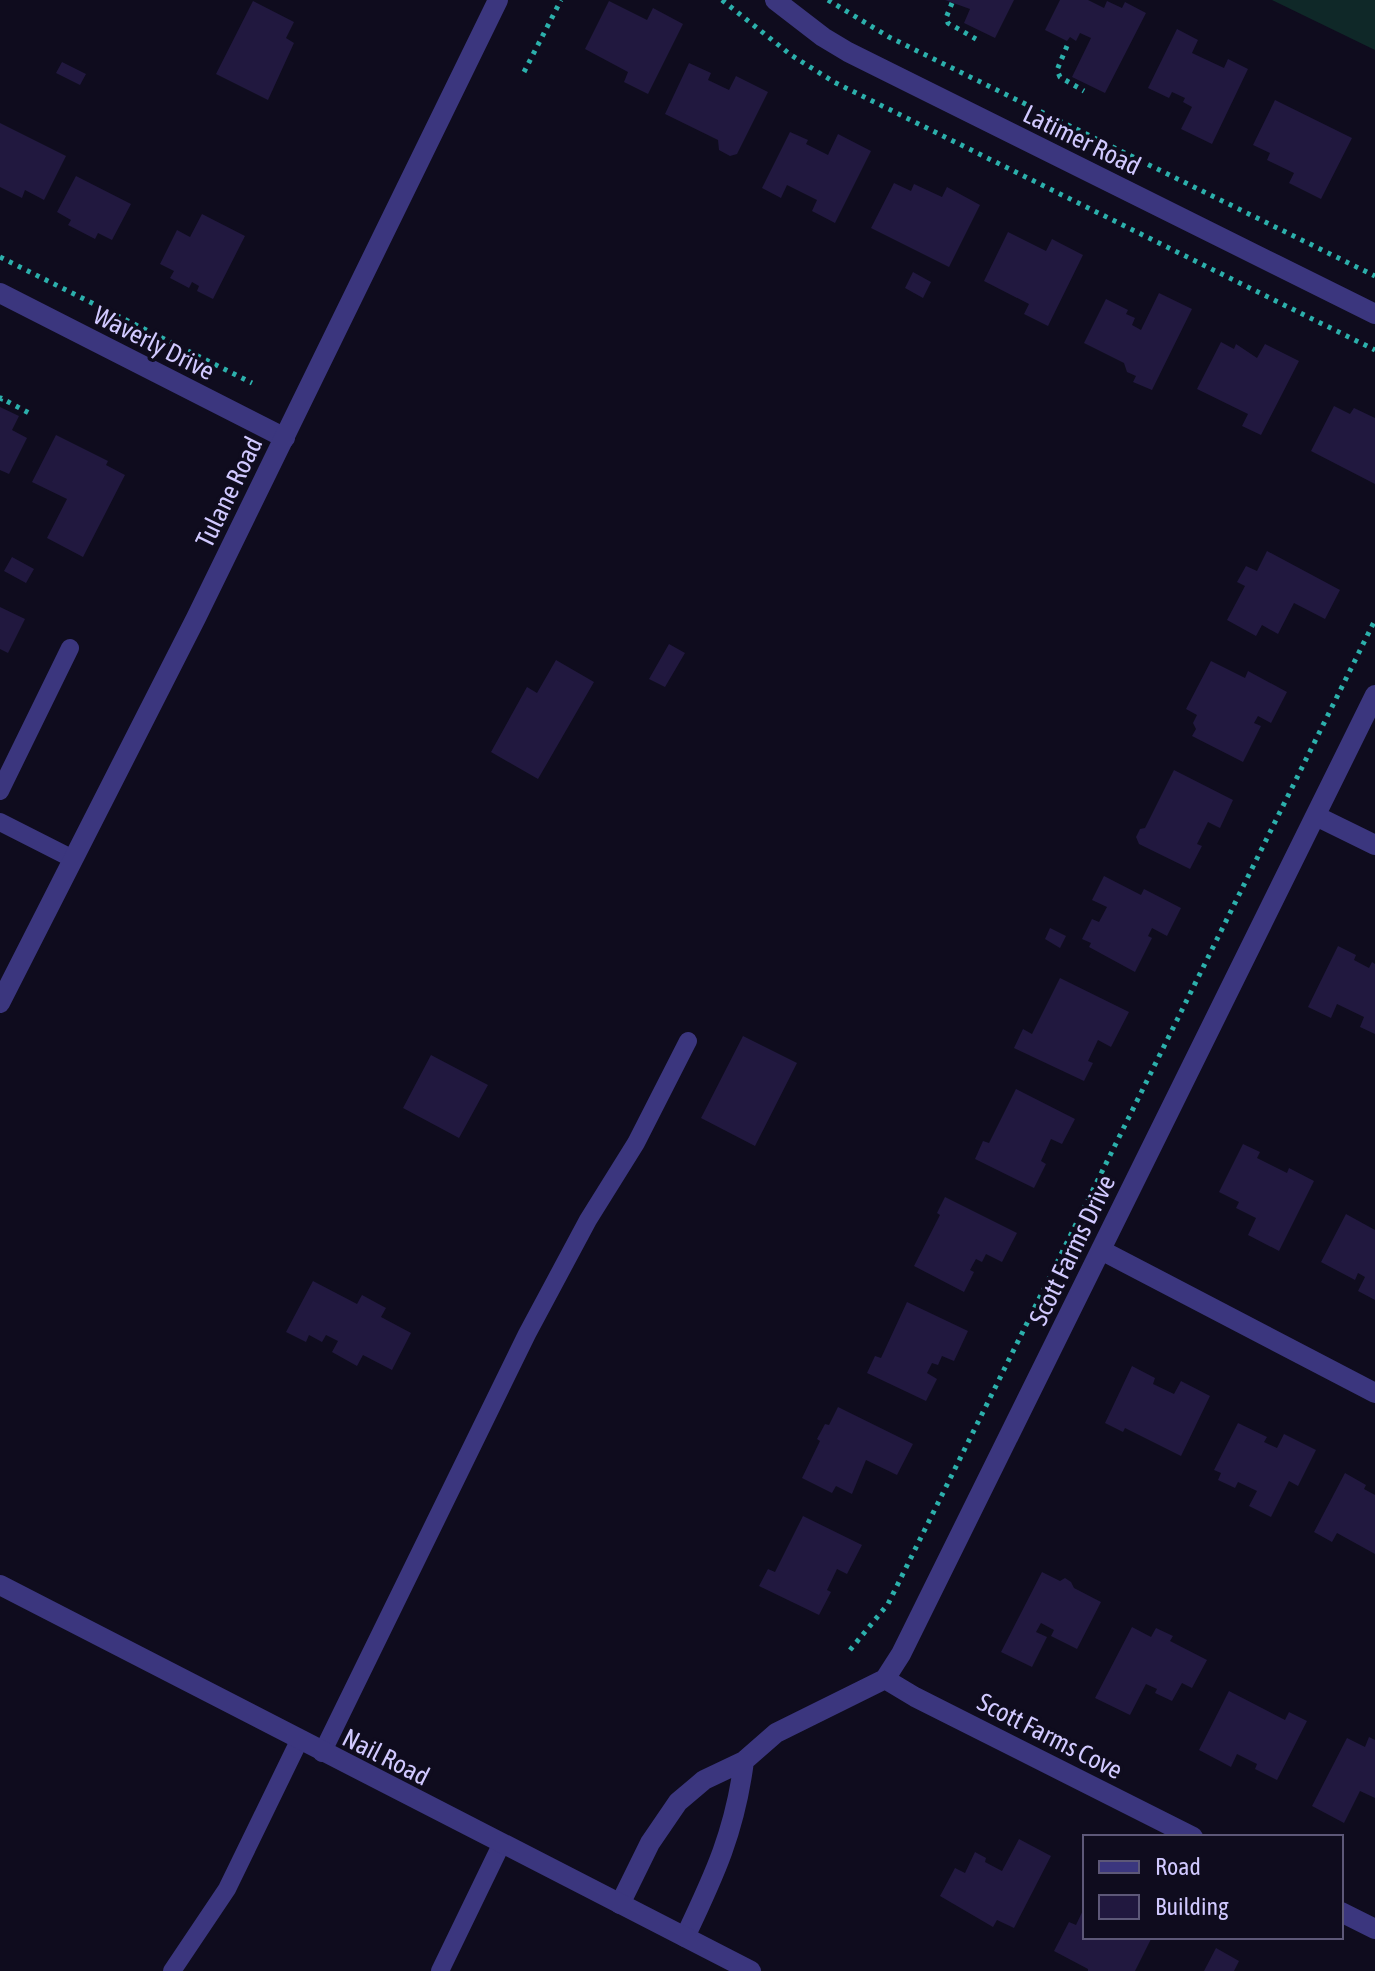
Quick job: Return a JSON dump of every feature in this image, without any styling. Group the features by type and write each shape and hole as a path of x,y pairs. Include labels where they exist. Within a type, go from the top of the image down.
{"street":[{"name":"Tulane Road","path":"0,1003 285,438 498,0"},
{"name":"Latimer Road","path":"775,0 848,52 1375,314"},
{"name":"Waverly Drive","path":"0,293 285,438"},
{"name":"Scott Farms Drive","path":"885,1679 901,1654 1375,695"},
{"path":"1316,816 1375,845"},
{"path":"1101,1250 1375,1393"},
{"name":"Nail Road","path":"2,1592 751,1971"},
{"path":"620,1904 650,1843 678,1802 704,1780 744,1761 776,1733 885,1679"},
{"name":"Scott Farms Cove","path":"885,1679 1189,1835"},
{"path":"685,1937 730,1833 744,1761"},
{"path":"1343,1913 1375,1929"}],"lane":[{"path":"0,791 70,648"},
{"path":"0,822 73,859"},
{"path":"322,1753 527,1334 588,1220 636,1143 688,1041"},
{"path":"172,1971 227,1889 299,1741"},
{"path":"440,1971 501,1845"}],"path":[{"path":"524,72 561,0"},
{"path":"722,0 791,55 834,82 1375,350"},
{"path":"828,0 903,44 1375,276"},
{"path":"952,3 946,18 948,23 976,39"},
{"path":"1067,46 1057,70 1060,77 1084,91"},
{"path":"0,257 252,383"},
{"path":"0,401 1,398 29,413"},
{"path":"850,1650 888,1604 1375,620"}],"green space":[{"path":"1272,0 1375,0 1375,50"}],"building":[{"path":"945,0 1014,0 995,38 964,23 970,9"},
{"path":"1060,0 1088,0 1104,8 1107,1 1122,8 1125,2 1146,13 1105,93 1072,77 1091,38 1080,33 1076,41 1070,37 1067,41 1045,30"},
{"path":"253,1 294,22 286,38 294,43 268,100 216,74"},
{"path":"609,1 647,20 653,8 683,24 648,94 624,82 628,72 585,49"},
{"path":"1177,29 1198,40 1192,53 1224,68 1228,59 1248,69 1212,144 1181,129 1192,107 1183,102 1185,98 1172,92 1169,98 1148,88"},
{"path":"62,62 86,74 80,85 56,73"},
{"path":"689,63 711,73 708,80 729,90 736,76 768,92 737,154 730,156 719,150 718,140 665,114"},
{"path":"1275,100 1352,138 1321,199 1289,183 1294,173 1267,160 1270,153 1253,145"},
{"path":"0,123 66,156 44,200 25,190 22,198 0,187"},
{"path":"790,132 808,140 806,144 828,155 838,134 871,151 835,223 812,211 817,200 787,185 781,198 762,188"},
{"path":"76,176 131,204 112,240 98,233 95,239 68,225 71,220 57,212"},
{"path":"894,183 911,191 914,184 942,197 947,187 980,205 949,267 871,228"},
{"path":"202,214 245,236 213,299 197,291 199,286 192,282 189,288 170,278 174,271 160,264 177,230 190,237"},
{"path":"1008,232 1046,251 1052,239 1083,255 1048,326 1024,314 1029,304 984,281"},
{"path":"913,272 931,282 923,298 905,288"},
{"path":"1159,293 1192,309 1152,390 1133,382 1136,376 1127,372 1124,363 1084,343 1106,299 1128,310 1126,314 1135,318 1132,325 1141,330"},
{"path":"1221,342 1234,349 1236,344 1257,358 1265,344 1299,361 1261,435 1242,426 1248,414 1197,389"},
{"path":"1334,406 1350,414 1354,408 1375,418 1375,484 1311,451"},
{"path":"0,407 19,416 12,430 27,438 9,474 0,470"},
{"path":"56,435 108,461 106,465 125,475 83,557 47,538 67,499 32,482"},
{"path":"1267,551 1340,590 1325,619 1294,603 1278,634 1262,625 1256,636 1227,620 1245,586 1237,582 1246,566 1257,571"},
{"path":"12,557 34,569 26,583 4,571"},
{"path":"0,607 25,619 8,653 0,649"},
{"path":"669,644 685,653 665,687 649,679"},
{"path":"556,660 594,682 538,779 491,752 527,687 537,693"},
{"path":"1211,661 1245,678 1248,671 1287,692 1271,723 1258,716 1254,723 1261,726 1243,762 1192,736 1197,715 1186,709"},
{"path":"1174,770 1233,800 1220,828 1208,822 1197,844 1202,846 1190,869 1139,844 1136,837 1140,829 1145,828"},
{"path":"1104,876 1141,895 1144,889 1181,908 1167,936 1152,928 1148,936 1152,938 1135,972 1089,947 1091,943 1082,939 1092,919 1099,922 1107,907 1092,900"},
{"path":"1050,928 1066,936 1060,948 1045,939"},
{"path":"1338,946 1356,955 1354,960 1369,968 1372,962 1375,964 1375,1034 1360,1027 1364,1017 1337,1004 1331,1018 1308,1007"},
{"path":"1060,978 1129,1012 1111,1047 1098,1040 1088,1061 1093,1063 1084,1081 1014,1048 1023,1029 1032,1034"},
{"path":"743,1036 797,1063 755,1146 701,1118"},
{"path":"431,1055 488,1085 459,1138 403,1108"},
{"path":"1016,1089 1075,1119 1062,1144 1051,1139 1041,1161 1046,1164 1034,1188 975,1159 983,1141 989,1143"},
{"path":"1243,1144 1260,1152 1257,1158 1287,1173 1289,1168 1314,1181 1279,1251 1248,1235 1256,1218 1236,1208 1239,1202 1219,1192"},
{"path":"945,1197 1017,1233 1002,1262 986,1254 982,1262 976,1259 970,1270 974,1272 964,1292 914,1266 940,1215 937,1213"},
{"path":"1346,1214 1375,1230 1375,1300 1358,1291 1365,1277 1358,1273 1355,1280 1321,1262"},
{"path":"313,1281 357,1304 362,1295 386,1308 381,1317 411,1333 392,1370 363,1355 357,1366 332,1352 338,1341 326,1335 322,1342 309,1335 306,1342 286,1332"},
{"path":"907,1302 968,1331 954,1361 942,1356 938,1365 932,1363 927,1373 937,1379 926,1401 867,1373 875,1356 881,1358"},
{"path":"1132,1366 1155,1378 1153,1384 1174,1394 1181,1381 1210,1396 1181,1456 1125,1428 1123,1432 1105,1423"},
{"path":"838,1407 913,1444 897,1475 866,1460 852,1494 836,1486 832,1493 802,1478 820,1441 817,1439"},
{"path":"1238,1423 1267,1437 1264,1442 1277,1448 1284,1434 1316,1450 1298,1486 1289,1481 1271,1517 1249,1506 1257,1491 1238,1482 1235,1488 1218,1480 1221,1473 1214,1470"},
{"path":"1345,1473 1366,1485 1364,1489 1375,1495 1375,1554 1337,1533 1332,1542 1314,1532"},
{"path":"803,1516 862,1545 847,1574 837,1569 827,1590 831,1592 819,1615 759,1586 768,1569 775,1572"},
{"path":"1042,1572 1060,1581 1065,1578 1074,1588 1101,1602 1077,1649 1051,1636 1054,1630 1041,1623 1036,1632 1047,1637 1032,1667 1001,1652"},
{"path":"1132,1627 1151,1637 1156,1628 1173,1636 1170,1641 1207,1660 1192,1688 1182,1683 1172,1701 1155,1693 1157,1689 1146,1684 1130,1715 1095,1698"},
{"path":"1229,1691 1285,1720 1289,1712 1307,1721 1277,1780 1255,1769 1257,1764 1237,1754 1231,1767 1199,1750"},
{"path":"1369,1737 1375,1740 1375,1798 1360,1791 1344,1823 1312,1806 1347,1738 1365,1747"},
{"path":"1019,1839 1051,1856 1014,1928 997,1920 993,1927 940,1896 955,1868 965,1873 975,1852 986,1858 985,1862 1002,1871"},
{"path":"1083,1910 1083,1939 1151,1939 1135,1971 1088,1971 1054,1951 1069,1922 1076,1925"},
{"path":"1216,1948 1239,1961 1234,1971 1204,1971"}]}
